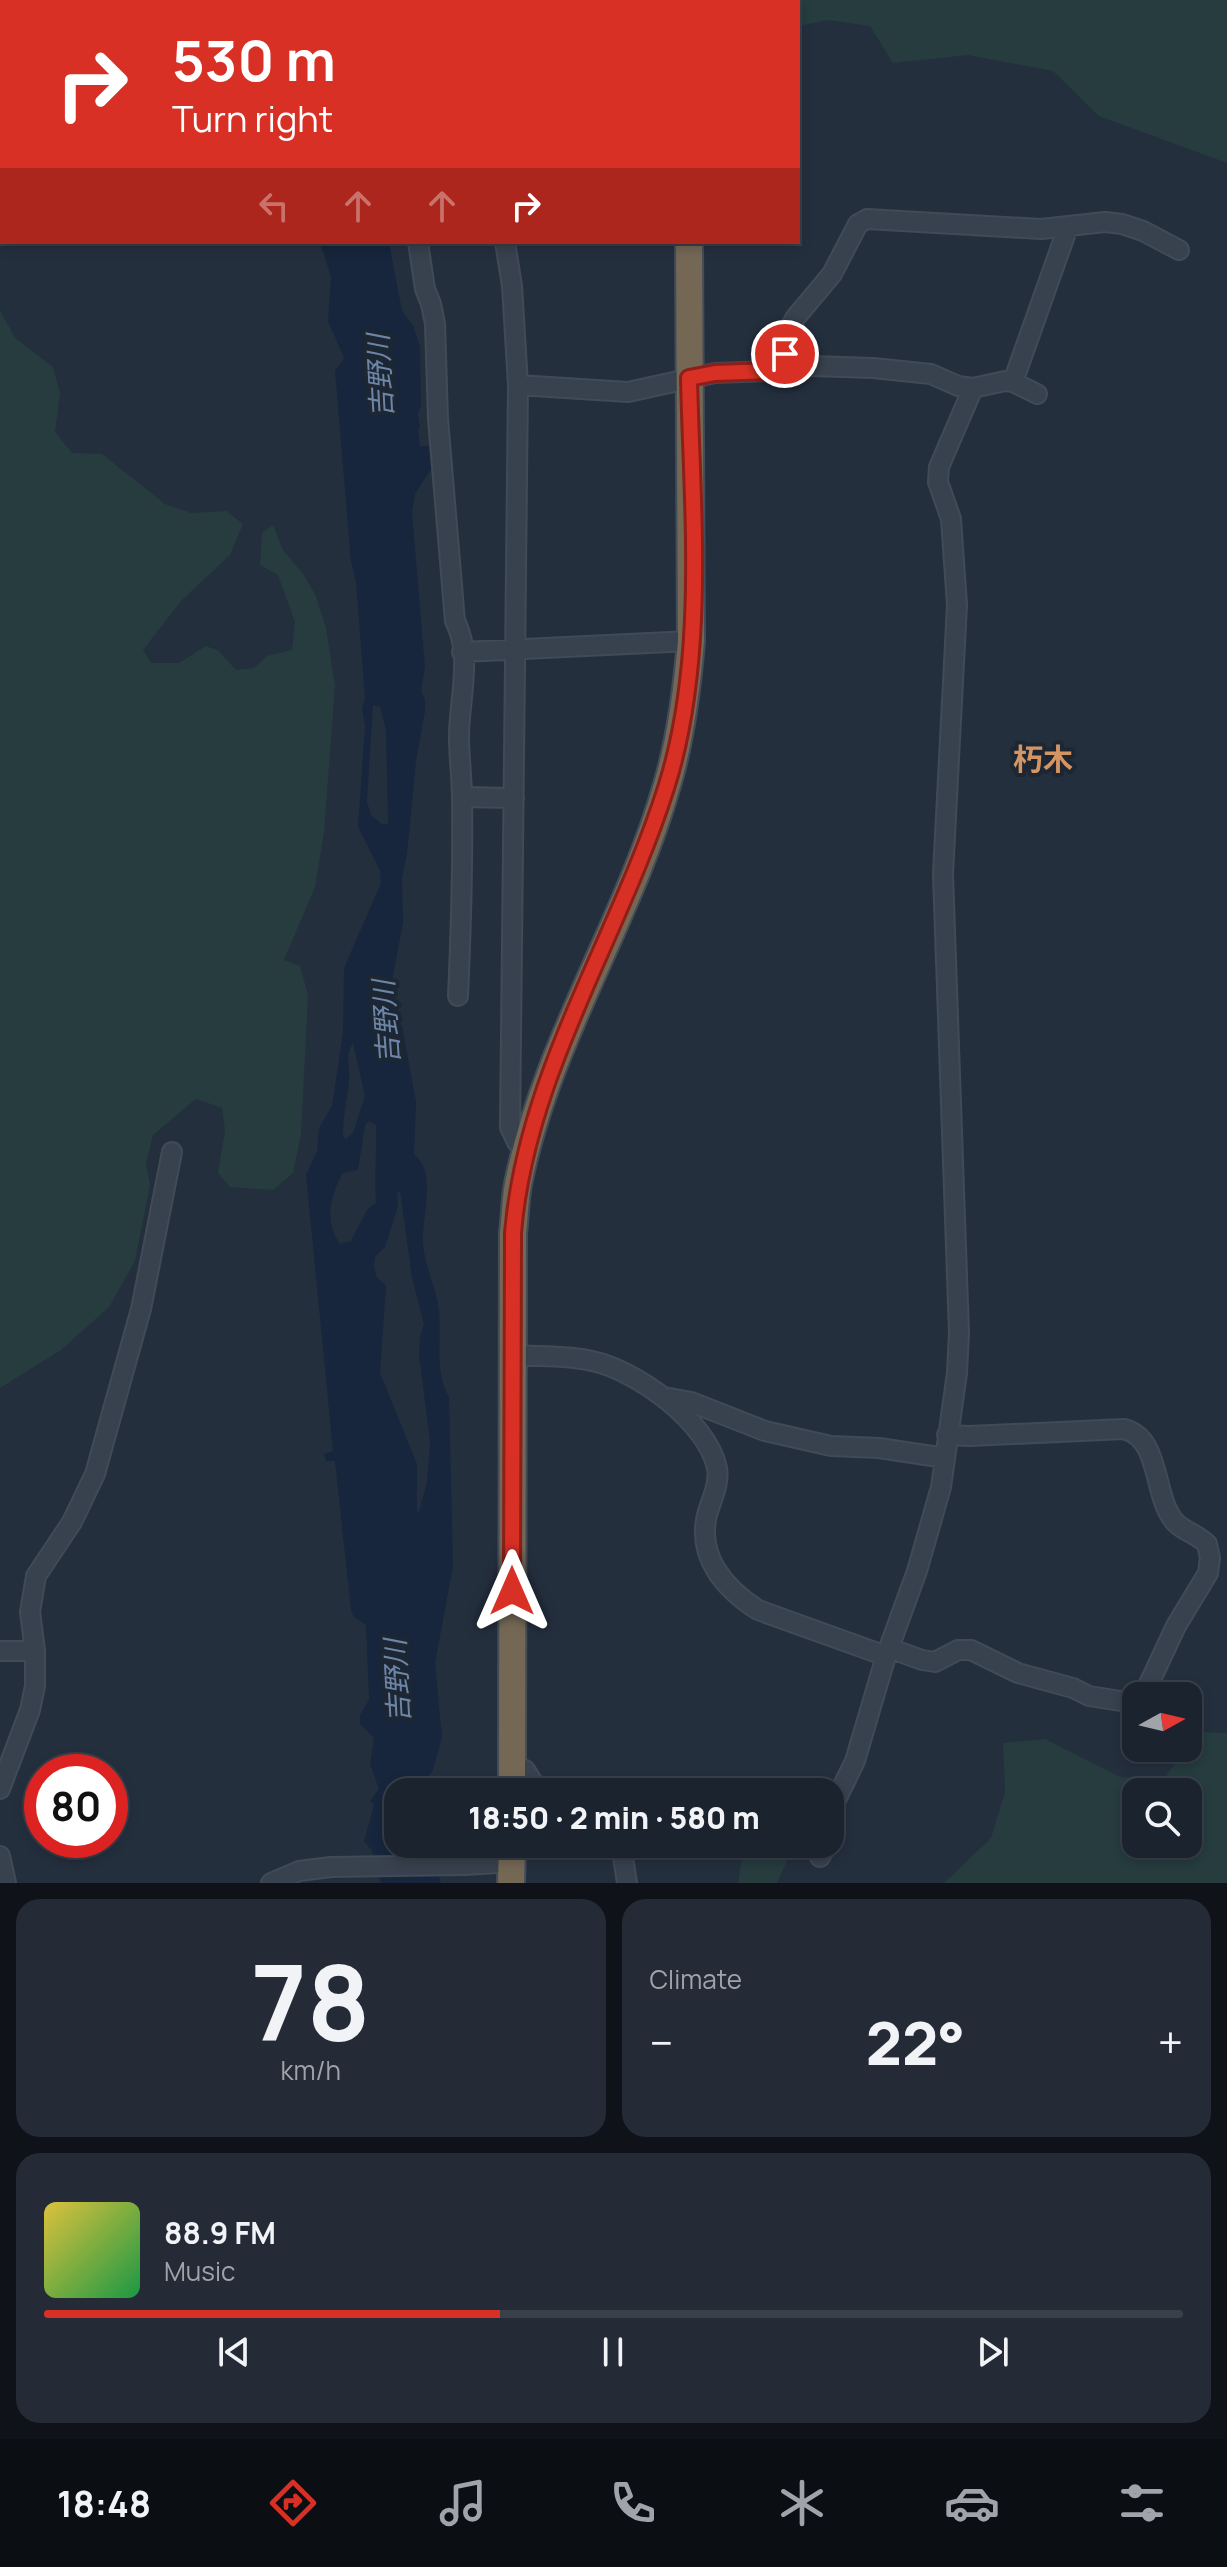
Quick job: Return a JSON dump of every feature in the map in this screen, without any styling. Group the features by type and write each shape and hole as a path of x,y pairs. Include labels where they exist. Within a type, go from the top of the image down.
{"highway":[{"path":"512,1778 513,1233 517,1187 562,1042 635,873 667,787 687,690 693,543 689,244"}],"street":[{"path":"782,365 789,329 822,289 858,224 867,219 1041,229 1105,222 1122,224 1179,250"},
{"path":"1013,382 1068,227"},
{"path":"418,244 425,289 435,324 438,419 455,621 460,629 462,652 463,695 459,735 462,901 458,996"},
{"path":"505,244 512,286 518,385 510,1127 517,1142 527,1149"},
{"path":"518,385 628,392 715,373 770,371 782,365 873,368 931,374 958,386 973,388 1005,381 1037,394"},
{"path":"844,1784 855,1761 941,1487 957,1373 959,1333 943,874 957,605 956,555 951,519 938,482 939,467 973,388"},
{"path":"462,652 691,641"},
{"path":"462,797 514,798"},
{"path":"0,1789 30,1710 35,1686 30,1612 36,1576 48,1553 72,1522 95,1474 141,1309 172,1152"},
{"path":"512,1355 591,1361 629,1374 664,1397 690,1421 717,1466 717,1481 706,1519 704,1545 709,1559 739,1598 758,1610 887,1652 922,1660 935,1662 958,1650 971,1650 1018,1673 1058,1683 1089,1696 1122,1701"},
{"path":"664,1397 691,1402 765,1431 831,1446 879,1448 945,1458"},
{"path":"947,1435 1124,1429 1140,1436 1175,1523 1200,1537 1207,1544 1210,1558 1208,1573 1190,1600 1150,1682"},
{"path":"0,1651 35,1651"},
{"path":"512,1764 525,1770 530,1778"},
{"path":"0,1856 6,1883"},
{"path":"623,1858 627,1883"},
{"path":"271,1883 299,1871 331,1867 512,1863"}],"green space":[{"path":"800,0 1227,0 1227,163 1099,116 1053,71 968,55 893,63 870,26 828,20 800,26"},
{"path":"0,310 15,338 53,367 60,393 55,432 72,453 102,454 165,504 191,513 226,511 243,524 230,555 181,601 143,650 151,663 179,663 206,646 219,651 236,670 254,668 267,656 292,650 295,622 278,575 260,565 262,533 273,525 283,550 316,596 326,628 335,686 324,832 315,887 284,960 300,966 308,995 301,1134 293,1173 273,1190 230,1187 218,1173 225,1131 222,1108 196,1099 153,1135 146,1164 150,1185 135,1261 109,1307 61,1350 0,1388"},
{"path":"1202,1732 1227,1733 1227,1883 944,1883 991,1838 1005,1792 1003,1743 1045,1739 1120,1777 1142,1778 1122,1778 1122,1858 1202,1858 1202,1778 1165,1778 1176,1762 1202,1762"},
{"path":"742,1858 785,1858 787,1861 777,1883 738,1883"}],"water":[{"name":"吉野川","path":"321,244 389,244 402,311 413,325 420,347 421,405 418,429 420,446 429,446 431,469 415,494 412,512 425,667 421,691 425,711 402,877 403,923 390,992 390,1009 402,1026 416,1102 414,1154 421,1162 427,1184 423,1244 438,1303 440,1366 449,1397 453,1566 435,1663 442,1737 433,1770 427,1778 384,1778 384,1858 437,1858 443,1873 439,1877 441,1883 381,1883 372,1851 364,1841 374,1805 370,1801 379,1789 370,1764 374,1738 360,1724 360,1715 369,1700 366,1625 354,1617 351,1610 335,1461 326,1461 324,1454 333,1451 306,1175 317,1151 319,1128 332,1106 343,1033 344,968 381,883 380,871 358,827 365,698 335,371 344,358 328,321 331,277","holes":["373,705 380,707 386,730 388,824 382,824 371,815 367,802","353,1043 365,1096 353,1133 346,1139 343,1129 349,1082 348,1057","369,1121 376,1125 376,1203 367,1210 351,1241 340,1244 330,1217 332,1200 343,1173 358,1170 365,1125","400,1191 412,1278 424,1324 419,1355 430,1442 427,1482 419,1512 417,1464 380,1373 386,1286 377,1278 375,1257 385,1247"]}],"district":[{"name":"朽木","path":"1043,758"}],"route":[{"path":"512,1591 513,1233 517,1187 562,1042 635,873 667,787 678,740 687,690 691,641 693,543 689,378 715,373 770,371 782,365 785,354"}]}
